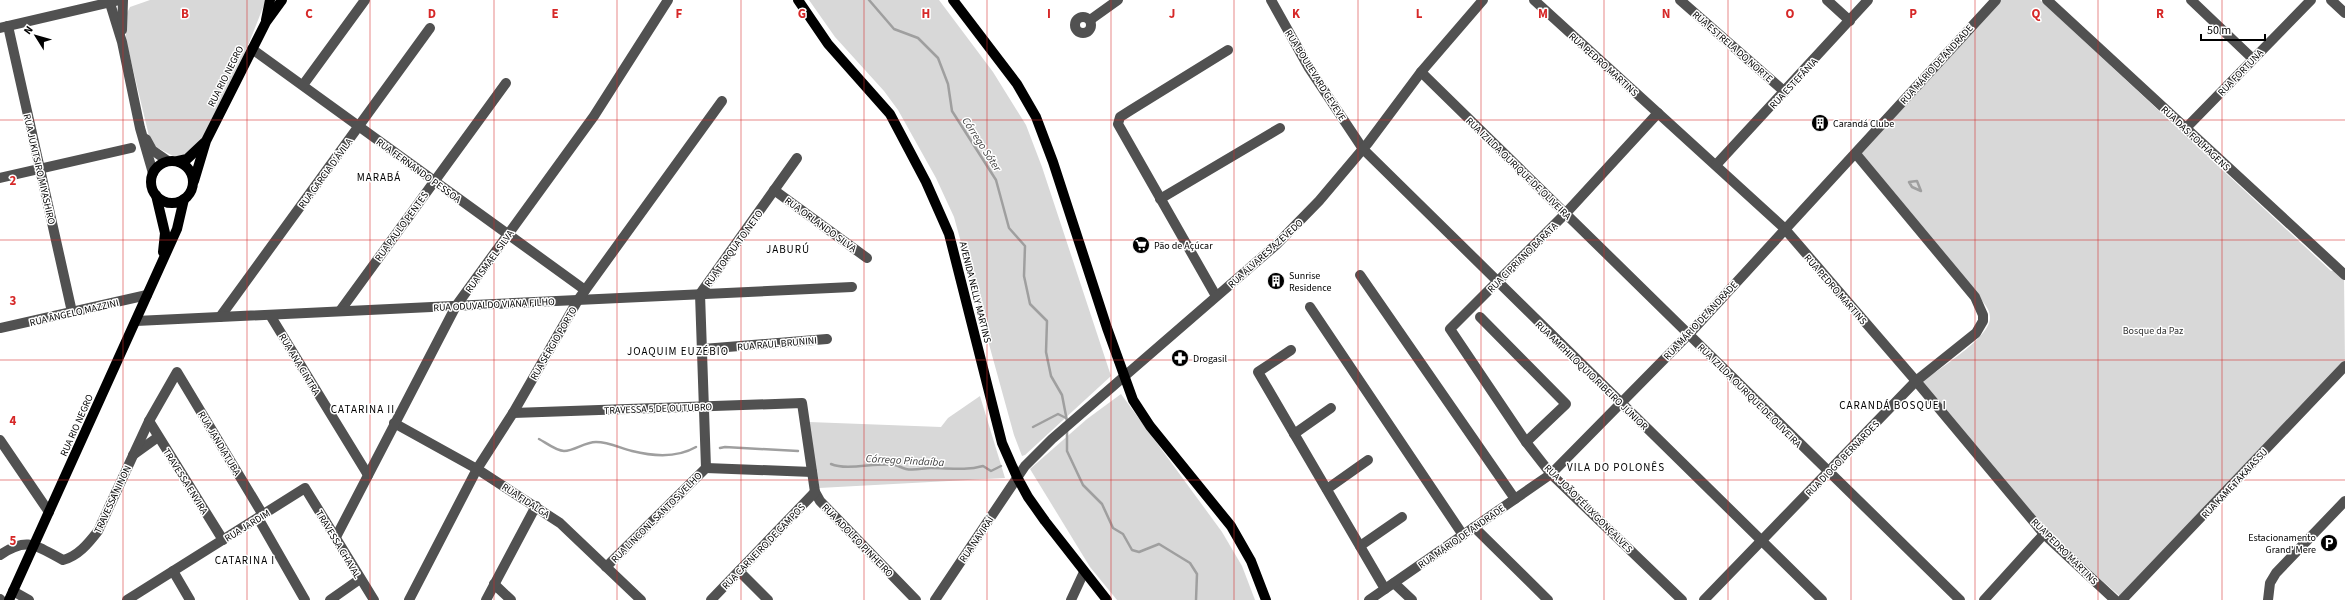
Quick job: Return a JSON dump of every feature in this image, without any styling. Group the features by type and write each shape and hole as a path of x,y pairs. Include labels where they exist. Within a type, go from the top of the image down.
{"main road":[{"name":"RUA RIO NEGRO","path":"266,22 270,0"},
{"name":"RUA RIO NEGRO","path":"194,181 206,141 266,22 282,0"},
{"name":"AVENIDA NELLY MARTINS","path":"798,0 828,44 890,114 944,220 1002,443 1017,477 1032,503 1107,600"},
{"path":"953,0 1017,84 1036,118 1124,377 1134,400 1147,423 1231,526 1251,561 1266,600"},
{"name":"RUA RIO NEGRO","path":"173,161 187,159 206,141"},
{"path":"173,161 189,168 194,181 191,191 184,199 174,203 164,201 156,195 152,184 153,173 159,165 173,161"},
{"name":"RUA RIO NEGRO","path":"156,195 165,233 162,259"},
{"name":"RUA RIO NEGRO","path":"11,596 136,321 162,259 177,229 184,199"}],"street":[{"path":"122,42 123,0"},
{"path":"303,85 365,0"},
{"name":"RUA ISMAEL SILVA","path":"336,538 394,423 456,306 594,116 668,0"},
{"path":"1090,20 1118,0"},
{"name":"RUA BOULEVARD GEVEVE","path":"1271,0 1309,68 1363,149"},
{"name":"RUA ÁLVARES AZEVEDO","path":"1017,477 1025,466 1052,439 1287,234 1319,201 1363,149 1421,72 1484,0"},
{"name":"RUA PEDRO MARTINS","path":"1534,0 1784,228 1916,381 2044,534 2115,600"},
{"name":"RUA ESTRELA DO NORTE","path":"1680,0 1785,92"},
{"path":"1827,0 1850,21"},
{"name":"RUA ESTEFÂNIA","path":"1716,165 1785,92 1868,0"},
{"name":"RUA MÁRIO DE ANDRADE","path":"1369,600 1551,474 1689,334 1784,228 1856,154 1996,0"},
{"name":"RUA DAS FOLHAGENS","path":"2046,0 2345,275"},
{"path":"2191,0 2253,59"},
{"name":"RUA FORTUNA","path":"2186,128 2311,0"},
{"path":"2331,0 2345,13"},
{"path":"4,27 113,1 140,128 153,173"},
{"name":"RUA JUKITSIRO MIYASHIRO","path":"4,27 40,169 72,312"},
{"name":"RUA GARCIA D'ÁVILA","path":"220,317 430,28"},
{"name":"RUA FERNANDO PESSOA","path":"252,50 303,85 585,290"},
{"path":"1216,296 1125,140 1118,124 1120,117 1228,50"},
{"name":"RUA IZILDA OURIQUE DE OLIVEIRA","path":"1421,72 1960,600"},
{"name":"RUA PAULO PENTES","path":"340,311 506,82"},
{"name":"RUA SÉRGIO PORTO","path":"409,600 477,469 513,413 578,300 722,101"},
{"name":"RUA CIPRIANO BARATA","path":"1450,329 1566,213 1658,113"},
{"path":"140,128 152,150 173,161"},
{"path":"1160,199 1280,128"},
{"path":"0,178 131,148"},
{"name":"RUA AMPHILOQUIO RIBEIRO JÚNIOR","path":"1363,149 1822,600"},
{"name":"RUA DIOGO BERNARDES","path":"1704,600 1916,381 1976,333 1983,321 1982,309 1975,297 1856,154"},
{"name":"RUA TORQUATO NETO","path":"706,468 700,294 797,158"},
{"name":"RUA ORLANDO SILVA","path":"774,190 867,258"},
{"path":"1360,275 1515,499"},
{"name":"RUA ODUVALDO VIANA FILHO","path":"136,321 852,286"},
{"name":"RUA ÂNGELO MAZZINI","path":"0,328 147,295"},
{"path":"1310,307 1463,534"},
{"name":"RUA ANA CINTRA","path":"270,315 368,475"},
{"path":"1480,317 1566,404 1526,442"},
{"name":"RUA JOÃO FÉLIX GONÇALVES","path":"1450,329 1526,442 1551,474 1682,600"},
{"name":"RUA RAUL BRUNINI","path":"702,349 827,339"},
{"path":"1291,350 1258,372 1385,589"},
{"name":"RUA KAME TAKAIASSU","path":"2122,600 2345,366"},
{"name":"TRAVESSA NINON","path":"34,545 63,560 73,557 98,531 148,421 177,372"},
{"name":"RUA JANDIATUBA","path":"177,372 260,516 305,600"},
{"name":"TRAVESSA 5 DE OUTUBRO","path":"513,413 802,403"},
{"name":"RUA ADOLFO PINHEIRO","path":"802,403 815,492 820,501 916,600"},
{"path":"1294,434 1331,408"},
{"name":"TRAVESSA ENVIRA","path":"148,421 223,540"},
{"name":"RUA FIDALGA","path":"394,423 477,469 560,523 640,600"},
{"name":"TRAVESSA NINON","path":"132,456 158,437"},
{"path":"0,440 49,512"},
{"path":"1327,489 1368,460"},
{"path":"706,468 812,472"},
{"name":"RUA LINCONL SANTOS VELHO","path":"606,567 706,468"},
{"name":"RUA NAVIRAÍ","path":"935,600 1017,477"},
{"name":"RUA JARDIM","path":"127,600 305,488"},
{"name":"TRAVESSA CHAVAL","path":"305,488 374,600"},
{"name":"RUA CARNEIRO DE CAMPOS","path":"711,600 815,492"},
{"path":"2268,600 2270,583 2276,573 2345,501"},
{"path":"486,600 536,506"},
{"path":"1360,546 1402,517"},
{"path":"1474,527 1548,600"},
{"path":"1984,600 2044,534"},
{"path":"0,555 19,544 34,545"},
{"path":"173,571 190,600"},
{"path":"739,571 768,600"},
{"path":"1071,600 1084,572"},
{"path":"330,600 360,579"},
{"path":"1394,583 1412,600"},
{"path":"494,584 511,600"},
{"path":"11,596 28,600"}],"green space":[{"path":"150,0 266,0 245,53 200,145 185,156 173,156 154,146 149,136 126,40 126,15 130,7"},
{"path":"809,0 939,0 993,72 1026,125 1042,167 1111,376 1025,455 1022,456 1014,435 954,217 936,178 898,110 884,91 835,37"},
{"name":"Bosque da Paz","path":"2001,0 2040,0 2331,271 2337,270 2344,276 2345,364 2123,599 2049,534 1920,383 1973,344 1988,325 1990,314 1988,308 1859,156"},
{"path":"1121,394 1222,532 1242,566 1255,600 1117,600 1090,567 1030,469 1087,419"},
{"path":"980,396 1005,478 819,488 809,422 941,427 948,418"}],"waterway":[{"name":"Córrego Sóter","path":"869,0 894,29 918,38 938,58 948,84 952,111 996,180 1009,228 1025,246 1024,276 1030,304 1047,321 1046,352 1051,376 1062,395 1067,421"},
{"path":"1917,181 1921,191 1912,187 1909,182 1917,181"},
{"name":"Córrego Pindaíba","path":"1033,427 1058,414 1066,418"},
{"name":"Córrego Sóter","path":"1067,430 1067,451 1083,485 1102,504 1113,528 1123,534 1132,550 1139,552 1159,544 1190,563 1197,574 1196,600"},
{"name":"Córrego Pindaíba","path":"539,439 561,451 572,450 592,442 601,442 640,453 656,455 681,453 696,447"},
{"name":"Córrego Pindaíba","path":"720,448 798,451"},
{"name":"Córrego Pindaíba","path":"831,464 846,467 887,464 912,470 931,468 963,469 983,466 991,471 1001,466"}],"place":[{"name":"Carandá Clube","path":"1820,123"},
{"name":"Pão de Açúcar","path":"1141,245"},
{"name":"Sunrise Residence","path":"1276,281"},
{"name":"Drogasil","path":"1180,358"},
{"name":"Estacionamento Grand' Mere","path":"2329,543"}],"district":[{"name":"MARABÁ","path":"379,177"},
{"name":"JABURÚ","path":"788,249"},
{"name":"JOAQUIM EUZÉBIO","path":"678,351"},
{"name":"CARANDÁ BOSQUE I","path":"1893,405"},
{"name":"CATARINA II","path":"363,409"},
{"name":"VILA DO POLONÊS","path":"1616,467"},
{"name":"CATARINA I","path":"245,560"}]}
